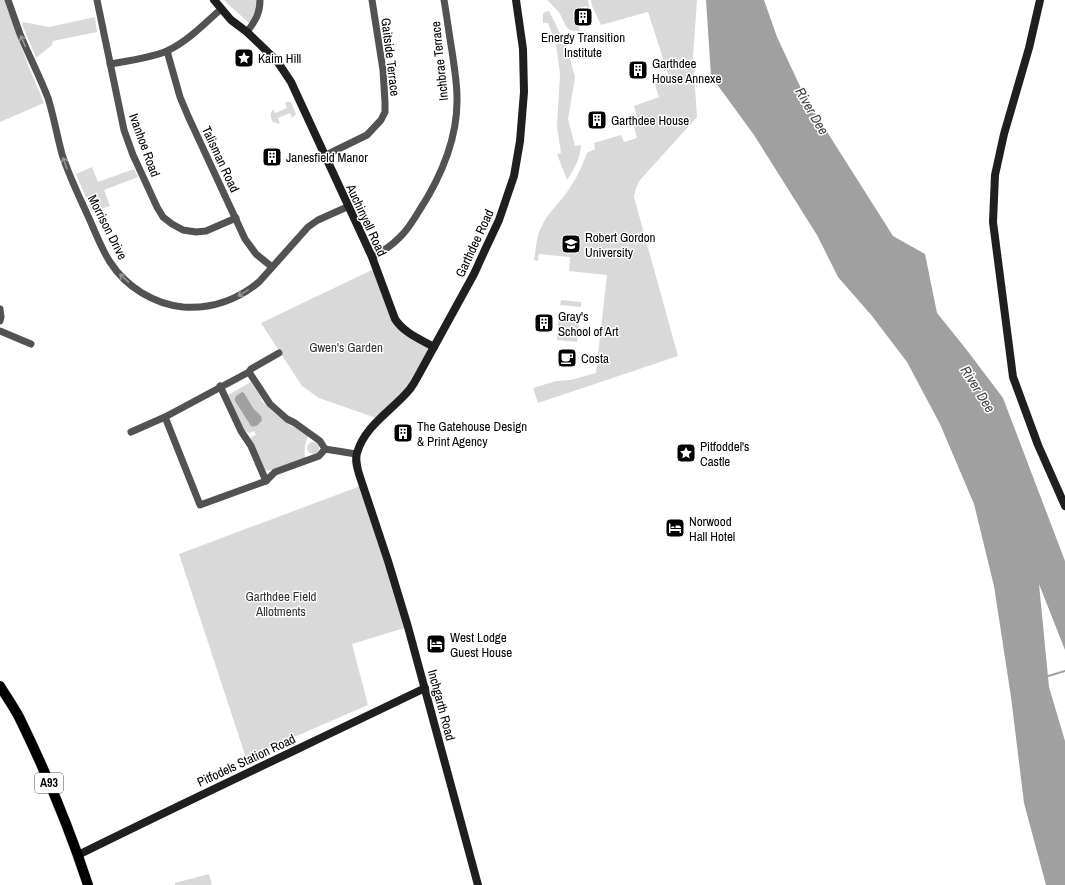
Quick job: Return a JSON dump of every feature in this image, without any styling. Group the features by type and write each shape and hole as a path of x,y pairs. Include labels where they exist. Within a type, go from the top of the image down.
{"main road":[{"name":"A93","path":"0,686 18,715 42,766 78,855 88,885"}],"street":[{"name":"Morrison Drive","path":"8,0 48,100 66,166 110,262 120,275 137,290 163,303 176,306 193,308 222,303 253,288 308,227 318,220 348,207"},
{"name":"Ivanhoe Road","path":"97,0 124,130 133,156 149,192 163,217 183,230 196,232 206,231 236,218"},
{"name":"Auchinyell Road","path":"214,0 231,20 247,32 277,61 291,82 372,257 395,319 406,331 434,347"},
{"path":"247,32 257,18 260,0"},
{"name":"Gaitside Terrace","path":"324,156 367,134 381,120 385,112 383,70 372,0"},
{"name":"Inchbrae Terrace","path":"372,257 400,238 412,222 430,195 440,174 452,140 456,119 456,74 444,0"},
{"name":"Garthdee Road","path":"356,464 356,454 365,436 379,419 411,388 434,347 474,274 498,220 514,176 520,142 524,92 523,49 516,0"},
{"path":"1040,0 1029,48 1004,134 995,175 993,222 1013,377 1038,445 1065,506"},
{"path":"110,64 139,59 167,51 183,42 221,9"},
{"name":"Talisman Road","path":"167,51 180,97 245,239 256,254 272,267"},
{"path":"0,309 0,321"},
{"path":"0,331 31,344"},
{"path":"131,432 165,416 280,354"},
{"path":"249,372 270,404 287,419 320,441 325,449 356,454"},
{"path":"220,386 241,431 251,446 266,481"},
{"path":"165,416 200,505 266,481 275,472 319,456 325,449"},
{"name":"Inchgarth Road","path":"356,464 388,561 425,688 478,885"},
{"name":"Pitfodels Station Road","path":"78,855 195,797 425,688"}],"green space":[{"path":"0,0 4,0 44,103 0,122"},
{"path":"224,0 257,0 255,12 249,23 228,4"},
{"path":"547,0 588,0 589,8 586,6 574,10 580,31 568,29 560,14"},
{"path":"591,0 697,0 693,57 697,117 640,180 634,197 678,356 538,403 533,388 556,381 571,380 596,373 607,275 569,271 570,257 539,254 538,261 534,260 540,230 549,214 574,181 587,153 595,149 594,143 621,135 624,142 637,138 634,126 639,124 634,106 659,97 654,82 669,77 648,12 601,25 592,6"},
{"path":"549,11 560,33 564,37 563,39 555,42 548,23 543,23 543,14"},
{"path":"95,17 97,32 53,41 52,45 36,58 22,24 23,22 49,27"},
{"path":"565,42 575,77 568,119 575,146 581,145 577,163 567,180 557,154 561,153 557,127 560,74 556,44"},
{"path":"291,102 296,114 292,118 290,113 278,118 280,124 273,122 271,119 271,112 273,109 275,113 287,108 285,103"},
{"path":"92,167 98,182 134,169 138,177 104,190 110,206 92,212 76,174"},
{"name":"Gwen's Garden","path":"376,268 395,319 434,347 418,376 379,419 319,398 302,386 261,323"},
{"path":"561,300 581,302 581,307 560,305"},
{"path":"559,312 580,314 577,342 557,340"},
{"path":"251,382 262,399 261,400 274,413 292,427 293,425 308,436 305,447 305,458 268,471 263,469 250,438 256,435 254,431 249,433 244,430 228,395"},
{"path":"311,442 315,442 319,448 315,454 311,454 307,450 307,446"},
{"name":"Garthdee Field Allotments","path":"363,485 408,627 352,644 368,705 246,758 179,554"},
{"path":"209,874 212,885 175,885 175,883"}],"water":[{"name":"River Dee","path":"706,0 764,0 777,37 805,97 893,236 925,254 937,313 1003,398 1065,561 1065,650 1039,584 1049,687 1065,741 1065,885 1046,885 1024,803 1011,697 994,586 974,504 940,424 907,362 872,316 838,277 817,235 754,135 711,76"},
{"path":"242,392 253,408 261,416 262,420 256,426 251,426 235,401 236,397"}],"waterway":[{"path":"1045,677 1065,671"}],"place":[{"name":"Energy Transition Institute","path":"583,17"},
{"name":"Kaim Hill","path":"244,58"},
{"name":"Garthdee House Annexe","path":"638,70"},
{"name":"Garthdee House","path":"597,120"},
{"name":"Janesfield Manor","path":"272,157"},
{"name":"Robert Gordon University","path":"571,244"},
{"name":"Gray's School of Art","path":"544,323"},
{"name":"Costa","path":"567,358"},
{"name":"The Gatehouse Design & Print Agency","path":"403,433"},
{"name":"Pitfoddel's Castle","path":"686,453"},
{"name":"Norwood Hall Hotel","path":"675,528"},
{"name":"West Lodge Guest House","path":"436,644"}]}
